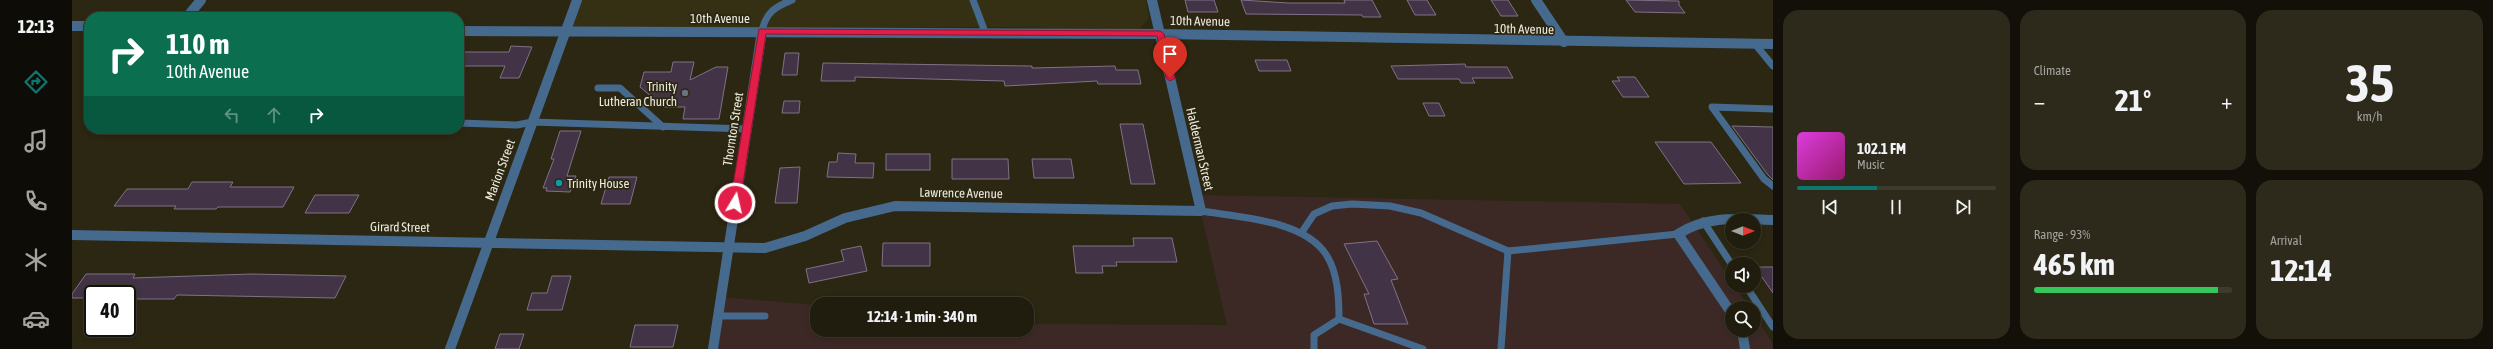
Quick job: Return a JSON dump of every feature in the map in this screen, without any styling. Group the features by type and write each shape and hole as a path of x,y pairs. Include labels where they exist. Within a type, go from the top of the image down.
{"street":[{"path":"191,12 201,0"},
{"name":"Marion Street","path":"450,349 487,243 577,0"},
{"name":"Halderman Street","path":"1152,0 1201,211"},
{"path":"1536,0 1564,42"},
{"path":"72,26 84,26"},
{"name":"10th Avenue","path":"464,31 985,32 1773,44"},
{"name":"Thornton Street","path":"712,349 762,31"},
{"name":"Lawrence Avenue","path":"728,248 765,248 805,236 845,218 896,206 1201,211"},
{"path":"1725,304 1678,234 1689,226 1703,221 1773,220"},
{"name":"Girard Street","path":"72,235 728,248"},
{"path":"1743,337 1746,349"}],"lane":[{"path":"762,31 765,17 773,8 792,0"},
{"path":"972,0 985,32"},
{"path":"1755,44 1773,66"},
{"path":"598,88 620,88 663,127"},
{"path":"1773,109 1712,107 1764,179 1773,186"},
{"path":"464,123 517,125 532,122 747,130"},
{"path":"1302,232 1314,214 1332,206 1352,204 1390,206 1421,213 1508,251 1678,234"},
{"path":"1201,211 1251,219 1302,232 1325,252 1339,290 1339,320"},
{"path":"1703,221 1727,257"},
{"path":"1501,349 1508,251"},
{"path":"1750,293 1773,328"},
{"path":"718,316 765,316"},
{"path":"1314,349 1314,335 1339,320"},
{"path":"1339,320 1423,349"}],"shaded area":[{"path":"577,0 1146,0 1149,18 1140,29 984,27 564,32"},
{"path":"1197,195 1680,204 1725,272 1725,293 1739,293 1745,301 1725,301 1725,337 1761,337 1761,326 1773,344 1773,349 713,349 720,297 810,304 810,337 1034,337 1034,324 1227,325"}],"building":[{"path":"1185,0 1214,0 1218,12 1188,12"},
{"path":"1241,0 1288,3 1345,3 1344,0 1372,0 1381,17 1363,17 1362,15 1246,14"},
{"path":"1407,0 1427,0 1436,15 1415,15"},
{"path":"1491,0 1508,0 1518,16 1501,16"},
{"path":"1626,0 1679,1 1679,5 1685,13 1635,12"},
{"path":"511,46 532,47 519,78 500,78 505,66 464,66 464,52 509,52"},
{"path":"785,53 799,53 797,75 782,75"},
{"path":"1255,60 1287,60 1291,71 1259,71"},
{"name":"Trinity Lutheran Church","path":"673,62 694,62 690,80 716,67 728,67 719,119 683,119 685,107 664,107 640,87 644,72 671,72"},
{"path":"823,63 1032,66 1032,68 1115,66 1116,70 1138,70 1141,84 1098,84 1097,81 1005,86 1004,81 855,77 855,81 821,81"},
{"path":"1465,64 1466,67 1507,67 1513,78 1472,78 1475,83 1461,83 1459,79 1398,79 1391,66"},
{"path":"1617,77 1635,77 1649,97 1623,97 1612,81 1620,81"},
{"path":"784,101 800,101 799,113 782,113"},
{"path":"1423,103 1439,103 1445,116 1429,116"},
{"path":"1120,124 1143,124 1155,184 1131,184"},
{"path":"1732,126 1773,127 1773,180 1768,175"},
{"path":"560,131 581,131 567,176 576,176 570,192 546,191 547,188 543,188 554,159 551,159"},
{"path":"1655,142 1711,142 1741,183 1684,184"},
{"path":"838,153 856,154 855,163 874,163 873,178 827,177 829,162 837,162"},
{"path":"886,154 930,154 930,170 886,170"},
{"path":"952,159 1008,159 1009,179 952,179"},
{"path":"1032,159 1071,159 1074,178 1034,178"},
{"path":"800,167 797,203 775,203 780,168"},
{"path":"609,177 637,177 630,204 601,204"},
{"path":"192,182 233,182 230,187 294,187 283,207 174,209 176,206 114,206 127,189 188,189"},
{"path":"315,195 359,195 349,213 305,213"},
{"path":"1133,238 1172,238 1177,262 1116,262 1117,266 1102,266 1103,273 1076,273 1073,246 1134,246"},
{"path":"1377,241 1398,279 1391,280 1408,324 1374,324 1364,294 1369,294 1344,244"},
{"path":"883,243 930,243 930,266 882,266"},
{"path":"861,246 867,271 809,283 806,269 844,261 841,250"},
{"path":"1761,267 1773,267 1773,293 1761,276"},
{"path":"86,274 135,274 133,278 251,274 346,276 335,298 177,295 174,299 136,299 136,285 84,285 84,298 72,298 72,294"},
{"path":"552,276 571,276 562,310 527,310 532,293 547,293"},
{"path":"635,325 678,325 673,347 630,347"},
{"path":"500,334 524,334 519,349 495,349"}],"place":[{"name":"Trinity Lutheran Church","path":"685,93"},
{"name":"Trinity House","path":"559,183"}],"route":[{"path":"735,203 762,31 1160,34 1170,78"}]}
